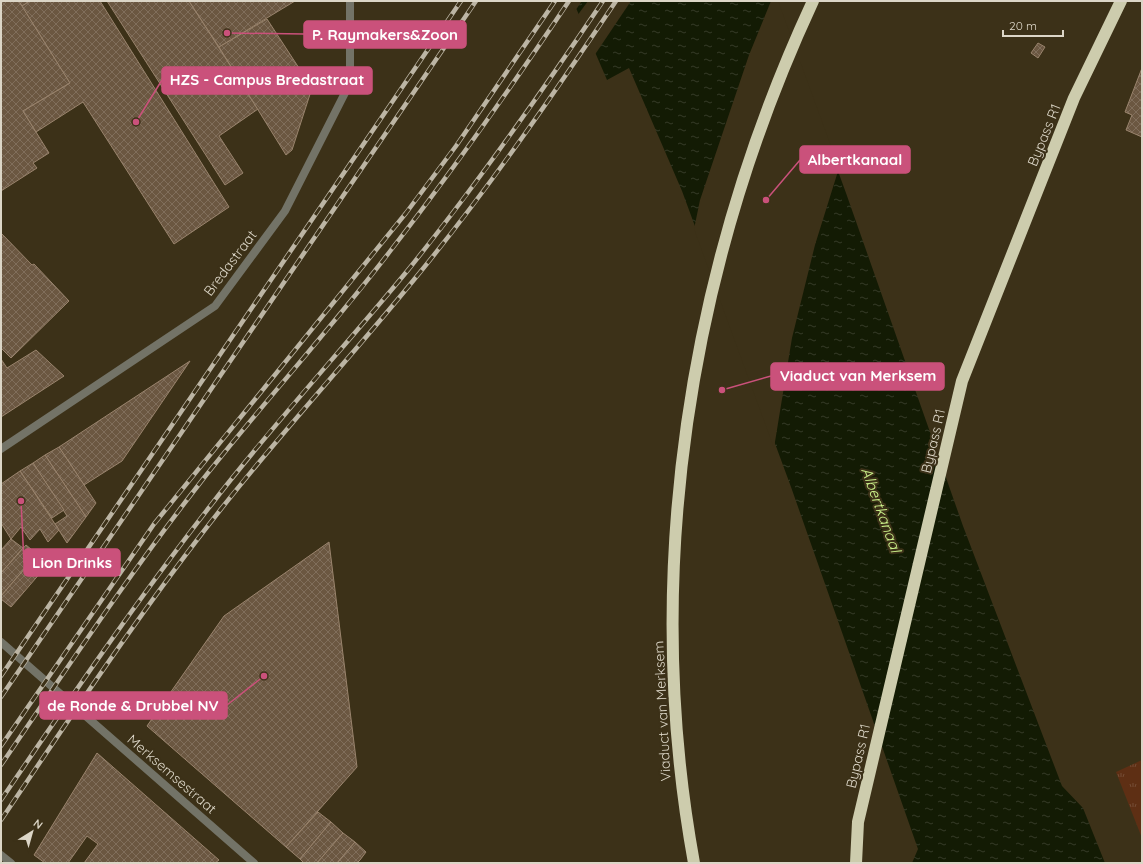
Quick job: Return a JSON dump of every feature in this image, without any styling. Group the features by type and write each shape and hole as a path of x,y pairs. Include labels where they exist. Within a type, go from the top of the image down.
{"highway":[{"name":"Viaduct van Merksem","path":"694,863 682,788 673,662 675,539 680,472 686,425 705,318 725,234 759,129 813,1"},
{"name":"Bypass R1","path":"856,863 858,822 962,380 1074,98 1121,1"}],"street":[{"name":"Bredastraat","path":"1,449 215,306 285,211 350,83 350,1"},
{"name":"Merksemsestraat","path":"1,642 254,863"},
{"path":"1,855 11,863"}],"green space":[{"path":"1142,760 1142,838 1116,772"}],"water":[{"path":"573,1 776,1 846,193 963,526 1062,786 1083,808 1105,863 912,863 918,849 791,487 682,191 629,68 607,80"}],"pier":[{"path":"571,1 582,1 575,11"},
{"path":"588,1 631,1 594,56 577,16"},
{"path":"771,1 778,1 839,168 815,245 792,338 774,448 694,229 700,200 749,55"}],"building":[{"path":"1,1 19,1 70,83 23,111 49,153 33,163 37,168 1,191"},
{"path":"19,1 30,1 22,6"},
{"path":"30,1 100,1 229,207 174,244 83,102 36,132 23,111 70,83 22,6"},
{"path":"107,1 189,1 258,109 219,136 243,173 225,185"},
{"path":"189,1 295,1 219,47"},
{"path":"267,19 312,88 292,150 286,155 219,47"},
{"path":"1038,43 1045,47 1038,58 1031,53"},
{"path":"1142,68 1142,137 1126,130 1132,115 1125,112"},
{"path":"1,233 32,265 34,264 69,301 11,358 1,348"},
{"path":"36,350 64,376 1,417 1,359 7,368"},
{"path":"190,361 122,461 84,485 59,447"},
{"path":"59,447 96,503 86,517 45,455"},
{"path":"45,455 86,517 67,543 55,524 67,516 33,463"},
{"path":"33,463 64,510 52,518 20,471"},
{"path":"20,471 59,530 48,542 40,529 30,540 21,527 11,539 1,523 1,484"},
{"path":"11,539 23,548 1,573 1,550"},
{"path":"329,542 357,767 286,847 147,726 224,616"},
{"path":"26,545 37,554 1,596 1,573"},
{"path":"42,559 48,564 11,607 1,599 1,596 27,566 32,570"},
{"path":"97,753 219,860 215,863 84,863 98,844 87,836 68,863 45,863 34,855"},
{"path":"318,812 331,822 300,859 286,847"},
{"path":"331,822 343,833 317,863 304,863 300,859"},
{"path":"343,833 355,842 337,863 317,863"},
{"path":"355,842 366,852 360,860 357,863 337,863"}],"railway":[{"path":"1,676 461,1"},
{"path":"1,697 476,1"},
{"path":"1,746 154,524 406,213 456,146 555,1"},
{"path":"1,765 98,622 174,517 200,483 368,280 414,220 482,127 569,1"},
{"path":"1,800 104,651 184,541 259,445 408,270 434,237 556,70 603,1"},
{"path":"1,820 54,741 163,585 245,479 444,243 520,141 616,1"}],"place":[{"name":"P. Raymakers&Zoon","path":"227,33"},
{"name":"HZS - Campus Bredastraat","path":"136,122"},
{"name":"Albertkanaal","path":"766,200"},
{"name":"Viaduct van Merksem","path":"722,390"},
{"name":"Lion Drinks","path":"21,501"},
{"name":"de Ronde & Drubbel NV","path":"264,676"}]}
